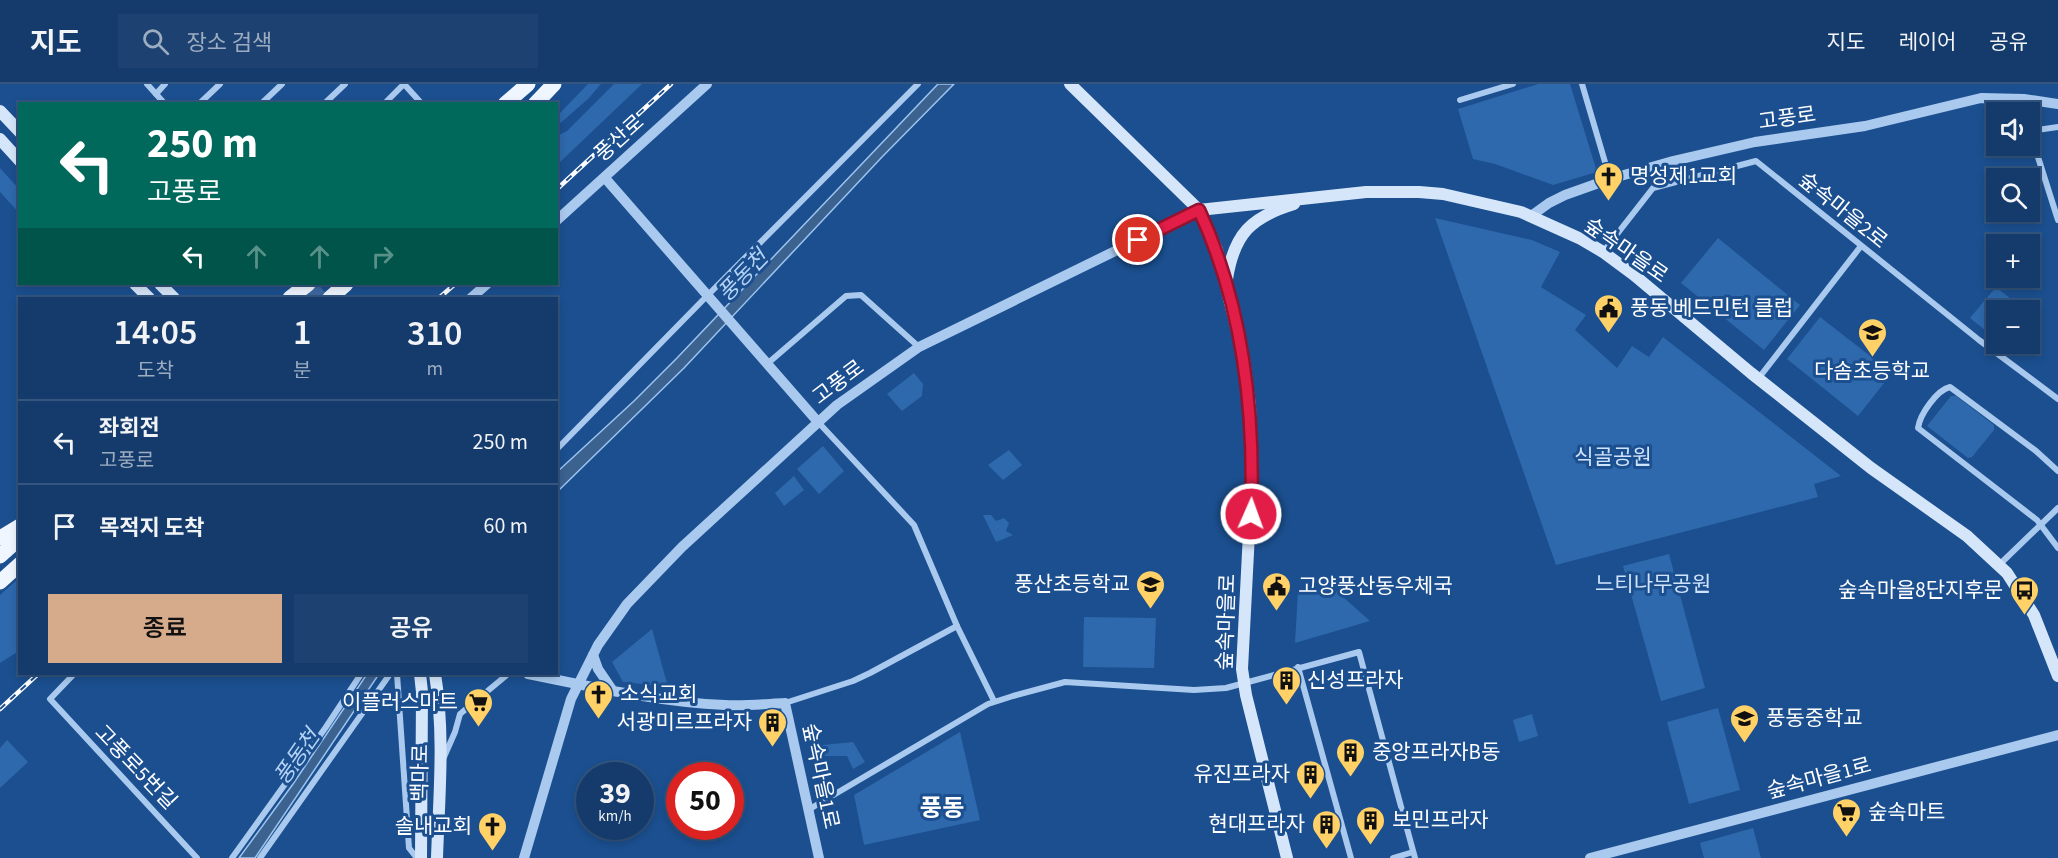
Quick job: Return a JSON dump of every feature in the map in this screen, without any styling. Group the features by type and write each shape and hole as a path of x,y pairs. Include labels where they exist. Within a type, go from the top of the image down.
{"main road":[{"path":"507,102 528,84"},
{"path":"518,102 537,84"},
{"path":"533,102 550,84"},
{"path":"538,102 554,84"},
{"path":"1059,84 1078,103 1098,110"},
{"name":"숲속마을로","path":"1070,84 1199,210 1217,250 1244,359 1250,406 1252,475 1242,651 1244,684 1287,858"},
{"path":"1077,84 1090,96 1098,110"},
{"path":"0,111 18,130"},
{"path":"0,139 18,158"},
{"name":"숲속마을로","path":"1199,210 1366,192 1419,192 1443,194 1531,216 1559,227 1603,252 1634,275 1758,379 1871,468 1967,536 2007,573 2034,615 2058,676"},
{"path":"1226,283 1232,253 1247,229 1272,211 1324,196"},
{"path":"136,285 148,297"},
{"path":"161,285 173,297"},
{"path":"291,297 307,285"},
{"path":"331,297 345,285"},
{"path":"0,538 18,526"},
{"path":"0,556 18,540"},
{"path":"0,571 18,562"},
{"path":"0,582 18,563"},
{"name":"백마로","path":"419,858 422,692 420,675"},
{"name":"백마로","path":"435,675 438,689 441,766 437,858"}],"street":[{"path":"147,84 163,102"},
{"path":"156,94 165,84"},
{"path":"201,102 220,84"},
{"path":"263,102 282,84"},
{"path":"326,102 345,84"},
{"path":"386,102 404,84 420,102"},
{"name":"풍산로","path":"558,219 707,84"},
{"path":"558,449 710,300 918,84"},
{"path":"1460,100 1513,84"},
{"path":"1582,84 1610,179"},
{"name":"고풍로","path":"1531,216 1565,195 1610,179 1745,144 1855,128 1981,98 2024,99 2058,104"},
{"path":"2040,130 2058,127"},
{"path":"2038,156 2058,220"},
{"name":"숲속마을2로","path":"1603,252 1653,188 1756,161 1979,340 2058,399"},
{"path":"605,178 818,422 914,525 957,626 994,701"},
{"name":"고풍로","path":"524,858 571,699 598,645 627,604 676,553 837,405 919,348 1199,210"},
{"path":"1758,379 1861,246"},
{"path":"472,297 486,285"},
{"path":"767,364 846,296 861,295 919,348"},
{"path":"2058,471 2036,451 1950,387 1943,389 1919,420 1918,428 2042,524 2058,548"},
{"path":"1999,566 2058,508"},
{"path":"533,675 613,691 727,705 785,703 870,673 957,626"},
{"name":"숲속마을로","path":"808,810 994,701 1065,682 1194,690 1226,688 1359,652 1414,855 1393,858"},
{"path":"593,655 598,669 613,691"},
{"path":"1298,667 1351,858"},
{"name":"고풍로5번길","path":"73,675 50,699 197,858"},
{"path":"232,858 360,675"},
{"path":"260,858 389,675"},
{"path":"398,675 409,848 419,858"},
{"path":"441,766 460,714 507,675"},
{"name":"숲속마을1로","path":"785,703 819,858"},
{"name":"숲속마을1로","path":"1590,858 2058,735"}],"green space":[{"path":"588,84 601,84 588,99 558,125 558,115"},
{"path":"614,84 642,84 558,164 558,136 567,131"},
{"path":"1538,84 1570,84 1597,172 1553,185 1495,164 1473,159 1458,109"},
{"path":"0,168 18,188 18,212 0,192"},
{"name":"식골공원","path":"1435,218 1532,240 1560,252 1541,287 1586,315 1575,330 1617,368 1632,346 1649,357 1663,337 1841,476 1814,484 1818,497 1556,565"},
{"path":"1718,238 1800,305 1764,350 1681,283"},
{"path":"1995,288 2012,300 1986,300 1986,331 1970,318"},
{"path":"1820,317 1892,373 1858,416 1787,359"},
{"path":"914,373 923,384 922,396 902,411 887,394"},
{"path":"1951,396 1956,396 1994,425 1994,430 1972,457 1968,458 1927,426"},
{"path":"823,446 844,471 819,494 797,469"},
{"path":"1009,450 1022,465 1003,480 988,465"},
{"path":"794,476 804,490 784,506 775,493"},
{"path":"983,515 991,515 996,521 1004,518 1009,523 1006,531 1013,535 996,542"},
{"name":"느티나무공원","path":"1669,554 1705,688 1661,701 1623,566"},
{"path":"18,581 18,652 0,663 0,595"},
{"path":"1334,589 1370,621 1295,643 1298,591"},
{"path":"1084,617 1156,618 1154,668 1083,667"},
{"path":"652,629 668,687 623,682 612,662"},
{"path":"1718,708 1740,790 1689,804 1667,722"},
{"path":"1532,714 1538,736 1519,742 1513,720"},
{"path":"960,732 980,820 864,845 854,795"},
{"path":"7,740 28,762 0,788 0,748"},
{"path":"853,742 865,762 853,769 847,756 816,756 813,746"},
{"path":"1753,828 1761,858 1704,858 1700,843"}],"shaded area":[{"path":"938,84 954,84 882,157 684,368 558,491 558,471 677,358"},
{"path":"366,675 378,675 255,858 239,858 293,784"}],"tunnel":[{"path":"311,297 325,285"}],"railway":[{"path":"558,188 671,84"},
{"path":"440,297 454,285"},
{"path":"0,709 37,675"}],"place":[{"name":"명성제1교회","path":"1609,202"},
{"name":"풍동 베드민턴 클럽","path":"1609,334"},
{"name":"다솜초등학교","path":"1872,358"},
{"name":"풍산초등학교","path":"1151,610"},
{"name":"고양풍산동우체국","path":"1277,612"},
{"name":"숲속마을8단지후문","path":"2024,616"},
{"name":"신성프라자","path":"1286,706"},
{"name":"소식교회","path":"599,720"},
{"name":"이플러스마트","path":"479,728"},
{"name":"풍동중학교","path":"1745,744"},
{"name":"서광미르프라자","path":"773,748"},
{"name":"중앙프라자B동","path":"1351,778"},
{"name":"유진프라자","path":"1311,800"},
{"name":"숲속마트","path":"1847,838"},
{"name":"보민프라자","path":"1371,846"},
{"name":"현대프라자","path":"1326,850"},
{"name":"솔내교회","path":"493,852"}],"district":[{"name":"풍동","path":"942,808"}],"route":[{"path":"1138,240 1199,210 1217,250 1244,359 1250,406 1251,514"}],"water label":[{"name":"풍동천","path":"743,276"},
{"name":"풍동천","path":"297,757"}]}
